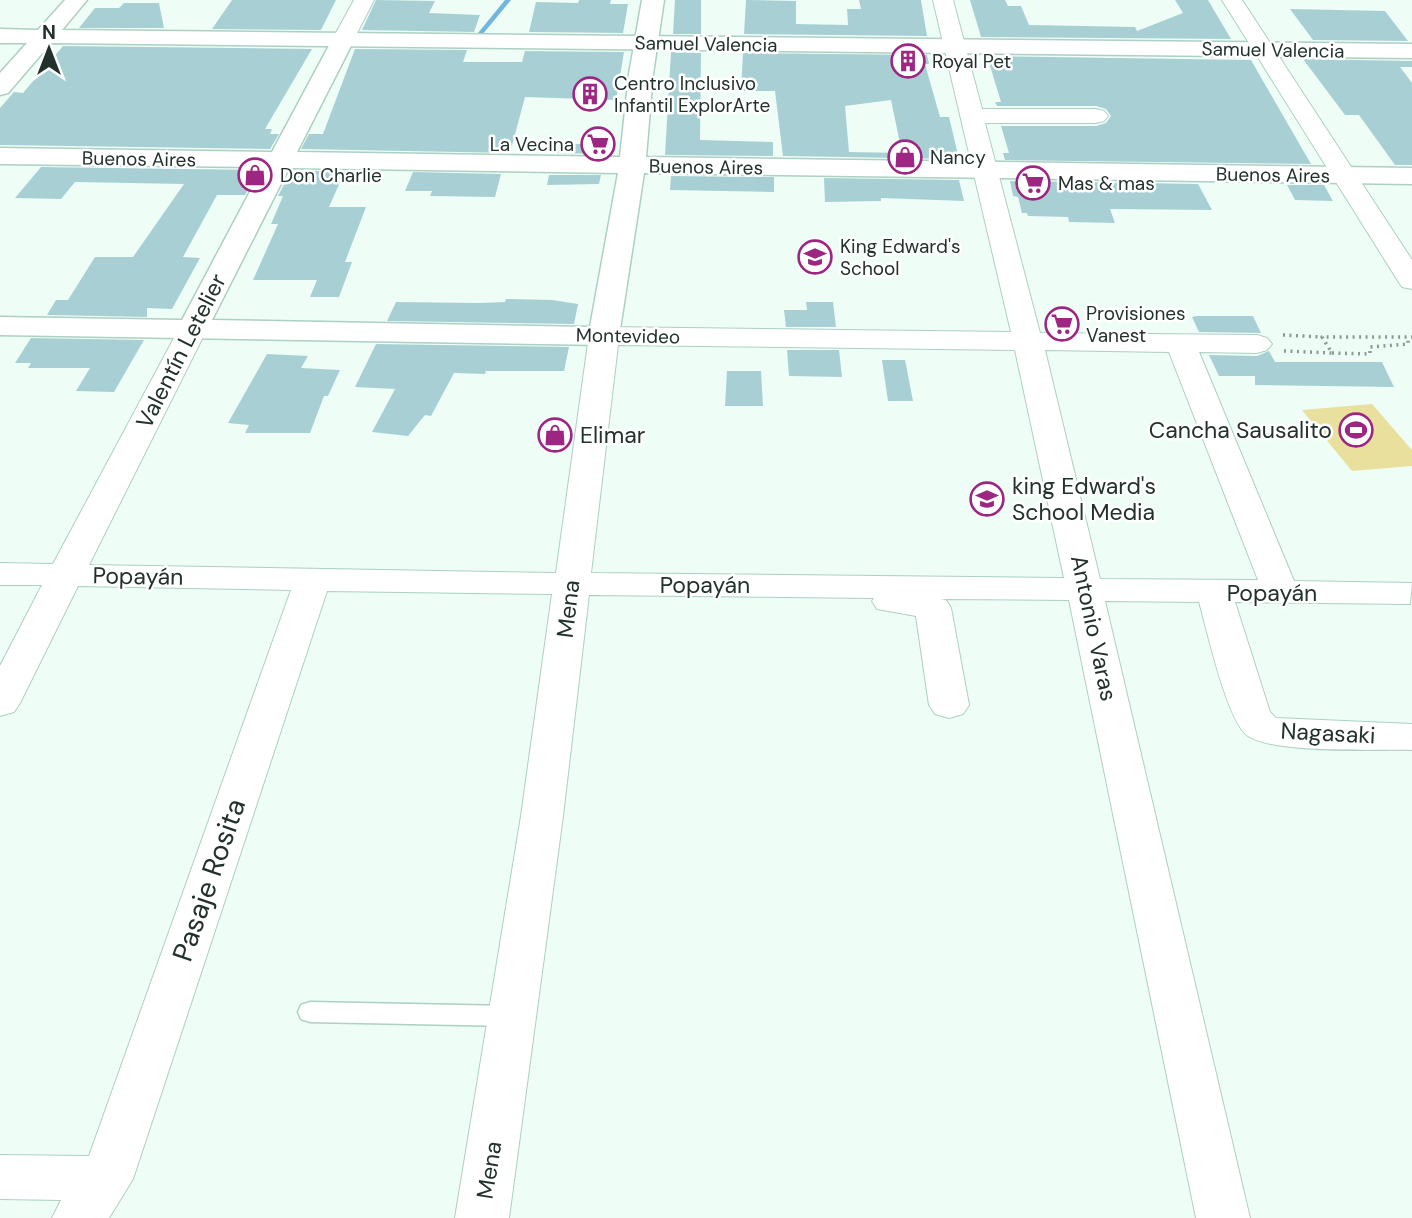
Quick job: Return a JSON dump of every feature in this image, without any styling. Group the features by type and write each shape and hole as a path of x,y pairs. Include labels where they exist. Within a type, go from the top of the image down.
{"street":[{"path":"0,88 76,0"},
{"name":"Valentín Letelier","path":"0,704 364,0"},
{"name":"Mena","path":"483,1218 604,336 632,166 653,0"},
{"name":"Antonio Varas","path":"943,0 1028,341 1086,590 1223,1218"},
{"path":"1232,0 1412,281"},
{"name":"Samuel Valencia","path":"0,36 1412,51"},
{"path":"969,107 1036,98"},
{"path":"969,107 1096,116"},
{"name":"Buenos Aires","path":"0,156 1412,176"},
{"name":"Montevideo","path":"0,326 1257,344"},
{"path":"1180,343 1281,593"},
{"name":"Popayán","path":"0,574 571,584 1410,593"},
{"name":"Pasaje Rosita","path":"93,1199 312,580"},
{"path":"848,586 856,595 933,608 949,705"},
{"name":"Nagasaki","path":"1214,592 1252,716 1262,727 1282,733 1412,737"},
{"path":"0,1177 93,1199"}],"lane":[{"path":"310,1012 512,1016"}],"path":[{"path":"1267,335 1410,338 1408,344 1370,346 1370,354 1279,351 1257,344 1267,335"},
{"path":"1322,337 1332,353"}],"shaded area":[{"name":"Cancha Sausalito","path":"1372,404 1412,450 1412,466 1352,471 1302,410"}],"building":[{"path":"232,0 336,0 321,30 212,29"},
{"path":"376,0 435,1 429,13 480,15 474,32 362,30"},
{"path":"579,0 611,0 610,4 628,4 623,33 529,32 536,2 578,3"},
{"path":"675,0 701,0 701,34 673,34"},
{"path":"746,0 796,1 796,24 848,25 847,9 861,9 859,0 921,0 927,36 744,34"},
{"path":"970,0 1005,0 1008,6 1021,6 1029,25 1135,27 1137,31 1183,13 1175,0 1208,0 1231,39 981,37"},
{"path":"124,3 159,3 164,28 79,28 95,8 119,8"},
{"path":"1290,9 1385,11 1408,41 1313,40"},
{"path":"63,46 312,49 265,129 272,129 270,134 279,134 270,149 0,145 0,108 14,92 23,93"},
{"path":"355,49 467,50 463,62 522,62 525,51 624,52 616,100 525,97 510,153 301,149 309,134 323,134"},
{"path":"671,52 701,53 700,140 773,142 773,156 665,155"},
{"path":"743,53 927,55 929,64 925,64 940,117 949,117 959,159 783,156 775,91 741,91","holes":["891,100 902,153 849,152 845,106"]},
{"path":"987,56 1251,60 1311,164 1005,160 1003,153 1009,153 1001,126 1096,126 1106,123 1111,116 1106,109 1096,106 997,106 995,102 1001,102"},
{"path":"1303,59 1412,61 1412,67 1400,67 1412,83 1412,165 1395,165 1359,115 1345,115"},
{"path":"557,144 607,146 606,154 555,153"},
{"path":"41,167 259,170 245,195 217,195 183,257 200,258 172,309 147,308 147,317 47,315 56,300 68,300 95,257 133,257 184,184 75,182 61,199 15,198"},
{"path":"291,171 345,171 329,207 366,207 345,262 352,262 339,297 310,297 317,280 253,280 278,224 271,224 283,196 278,196"},
{"path":"413,172 501,174 495,197 430,196 432,191 405,191"},
{"path":"549,175 601,175 599,184 547,185"},
{"path":"671,176 774,177 774,192 670,190"},
{"path":"824,178 959,180 964,201 881,198 881,201 825,202"},
{"path":"1010,181 1198,184 1212,210 1110,209 1115,223 1069,222 1068,217 1028,216 1027,213 1022,213 1018,197 1013,196"},
{"path":"1287,185 1324,185 1333,201 1295,200"},
{"path":"506,299 552,300 578,304 574,324 387,321 396,302 480,303 505,302"},
{"path":"806,302 833,302 836,327 786,327 784,310 807,310"},
{"path":"1253,316 1261,333 1199,332 1192,317"},
{"path":"31,338 144,340 114,392 76,391 90,368 28,368 31,363 15,363"},
{"path":"376,344 569,347 564,371 454,373 431,416 425,415 408,436 372,432 395,389 355,387"},
{"path":"787,350 839,350 842,377 789,376"},
{"path":"1269,351 1275,362 1382,362 1394,387 1255,385 1255,376 1219,376 1209,355 1257,356"},
{"path":"267,354 308,356 301,368 340,370 328,396 324,396 310,433 245,433 249,425 228,423"},
{"path":"882,360 905,360 913,401 888,401"},
{"path":"727,371 761,371 763,406 725,406"}],"waterway":[{"path":"480,34 508,0"}],"place":[{"name":"Royal Pet","path":"908,61"},
{"name":"Centro Inclusivo Infantil ExplorArte","path":"590,94"},
{"name":"La Vecina","path":"598,144"},
{"name":"Nancy","path":"905,157"},
{"name":"Don Charlie","path":"255,175"},
{"name":"Mas & mas","path":"1033,183"},
{"name":"King Edward's School","path":"815,257"},
{"name":"Provisiones Vanest","path":"1062,324"},
{"name":"Cancha Sausalito","path":"1356,430"},
{"name":"Elimar","path":"555,435"},
{"name":"king Edward's School Media","path":"987,499"}]}
